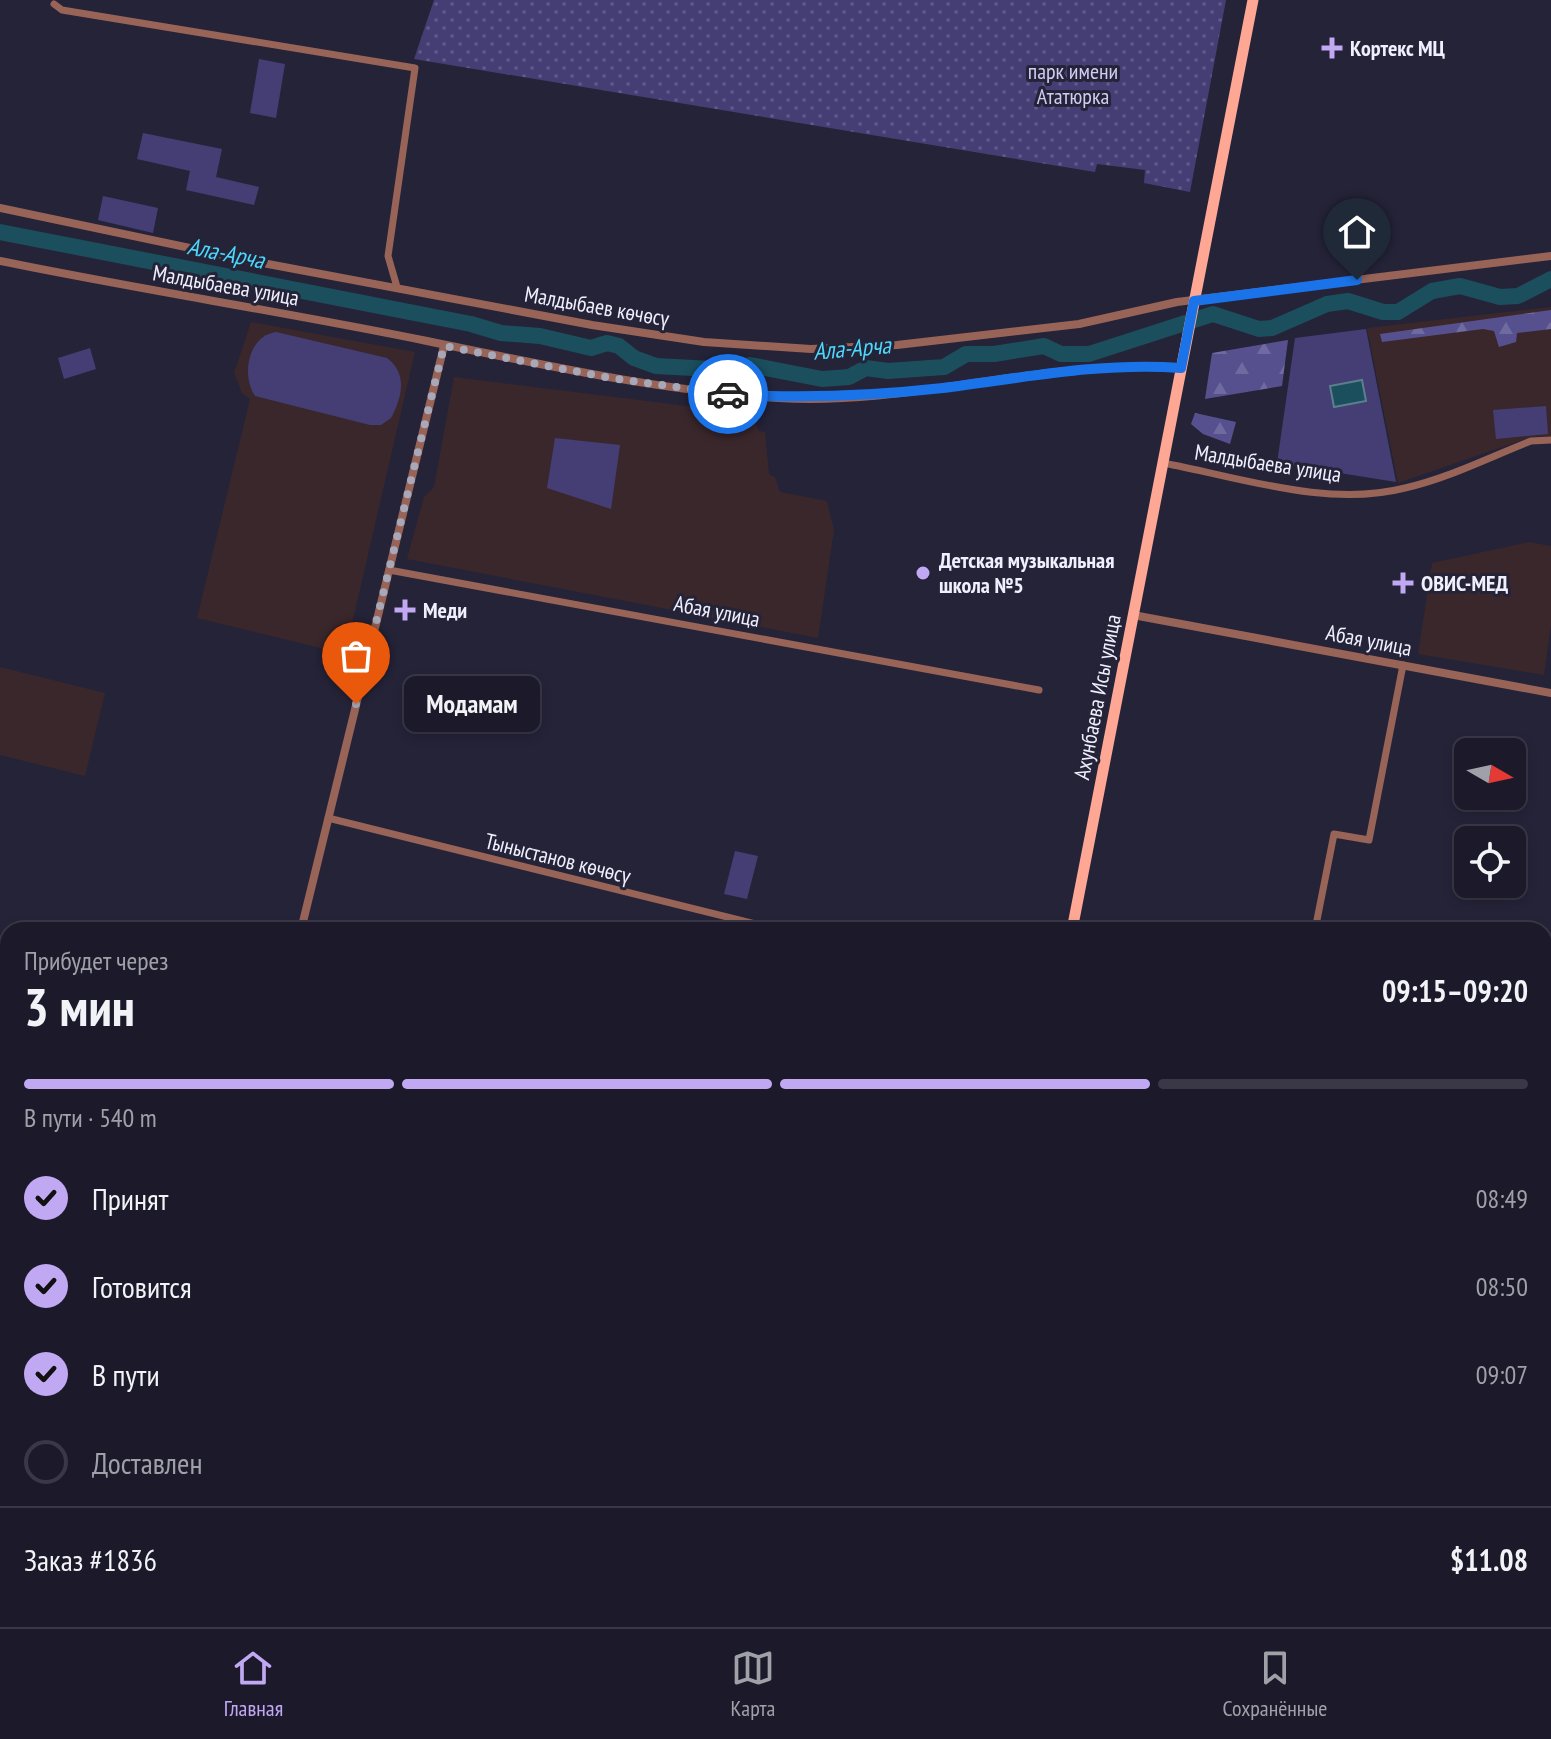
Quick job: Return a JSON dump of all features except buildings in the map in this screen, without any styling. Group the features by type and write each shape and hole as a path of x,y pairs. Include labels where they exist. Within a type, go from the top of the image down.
{"main road":[{"name":"Ахунбаева Исы улица","path":"1074,922 1253,0"}],"street":[{"path":"52,1 62,10 415,68 388,256 397,287"},
{"name":"Малдыбаев көчөсү","path":"0,208 247,260 592,325 704,342 811,349 897,345 1079,324 1177,302 1193,306"},
{"path":"1193,306 1551,256"},
{"name":"Малдыбаева улица","path":"0,261 444,346"},
{"path":"303,922 444,346 670,388 799,399 889,394 1118,365 1181,368"},
{"name":"Малдыбаева улица","path":"1163,463 1282,486 1349,494 1403,489 1531,441 1551,440"},
{"name":"Абая улица","path":"389,570 1039,690"},
{"name":"Абая улица","path":"1133,615 1551,693"},
{"path":"1317,922 1334,834 1369,840 1403,665"},
{"name":"Тыныстанов көчөсү","path":"328,818 748,922"}],"shaded area":[{"path":"1551,307 1551,436 1531,437 1398,483 1367,328"},
{"path":"251,322 415,352 345,654 197,618 250,399 242,393 234,373"},
{"path":"454,377 752,414 759,431 765,432 769,474 775,477 780,492 827,501 834,530 818,638 407,559 424,497 434,487"},
{"path":"1529,542 1551,546 1551,625 1544,675 1418,654 1432,563"},
{"path":"0,667 105,693 85,776 0,755"}],"green space":[{"name":"парк имени Ататюрка","path":"434,0 1226,0 1190,192 1144,183 1145,170 1097,164 1095,172 414,59"},
{"path":"259,59 285,64 276,118 250,113"},
{"path":"143,133 222,149 216,177 259,187 254,205 186,190 190,171 137,159"},
{"path":"103,196 158,208 153,233 98,220"},
{"path":"1551,310 1551,329 1517,333 1516,342 1499,347 1494,331 1483,329 1382,342 1380,334"},
{"path":"1366,329 1396,482 1277,463 1295,338"},
{"path":"276,332 387,358 398,371 401,386 391,418 381,425 370,425 255,396 248,378 253,348 266,335"},
{"path":"1288,340 1282,386 1205,399 1212,353"},
{"path":"90,348 96,369 64,379 58,358"},
{"path":"1546,406 1548,434 1496,439 1493,410"},
{"path":"1195,413 1236,422 1230,444 1203,434 1191,424"},
{"path":"555,438 620,445 611,509 547,488"},
{"path":"735,851 758,856 747,899 724,894"}],"water":[{"path":"1362,380 1366,401 1334,407 1330,386"}],"waterway":[{"name":"Ала-Арча","path":"0,232 471,324 501,333 540,336 591,348 607,343 656,366 730,370 750,365 822,379 849,377 866,368 888,371 944,367 966,354 994,354 1044,346 1061,354 1089,354 1213,314 1259,329 1272,328 1327,304 1348,301 1383,312 1398,312 1432,291 1460,286 1500,297 1518,296 1551,279"}],"way so far":[{"path":"356,704 444,346 610,378 728,394"}],"place":[{"name":"Кортекс МЦ","path":"1332,48"},
{"name":"Детская музыкальная школа №5","path":"923,573"},
{"name":"ОВИС-МЕД","path":"1403,583"},
{"name":"Меди","path":"405,610"},
{"name":"Модамам","path":"356,704"}],"route":[{"path":"728,394 799,399 844,397 889,394 1090,367 1134,365 1181,368 1194,301 1357,280"}]}
